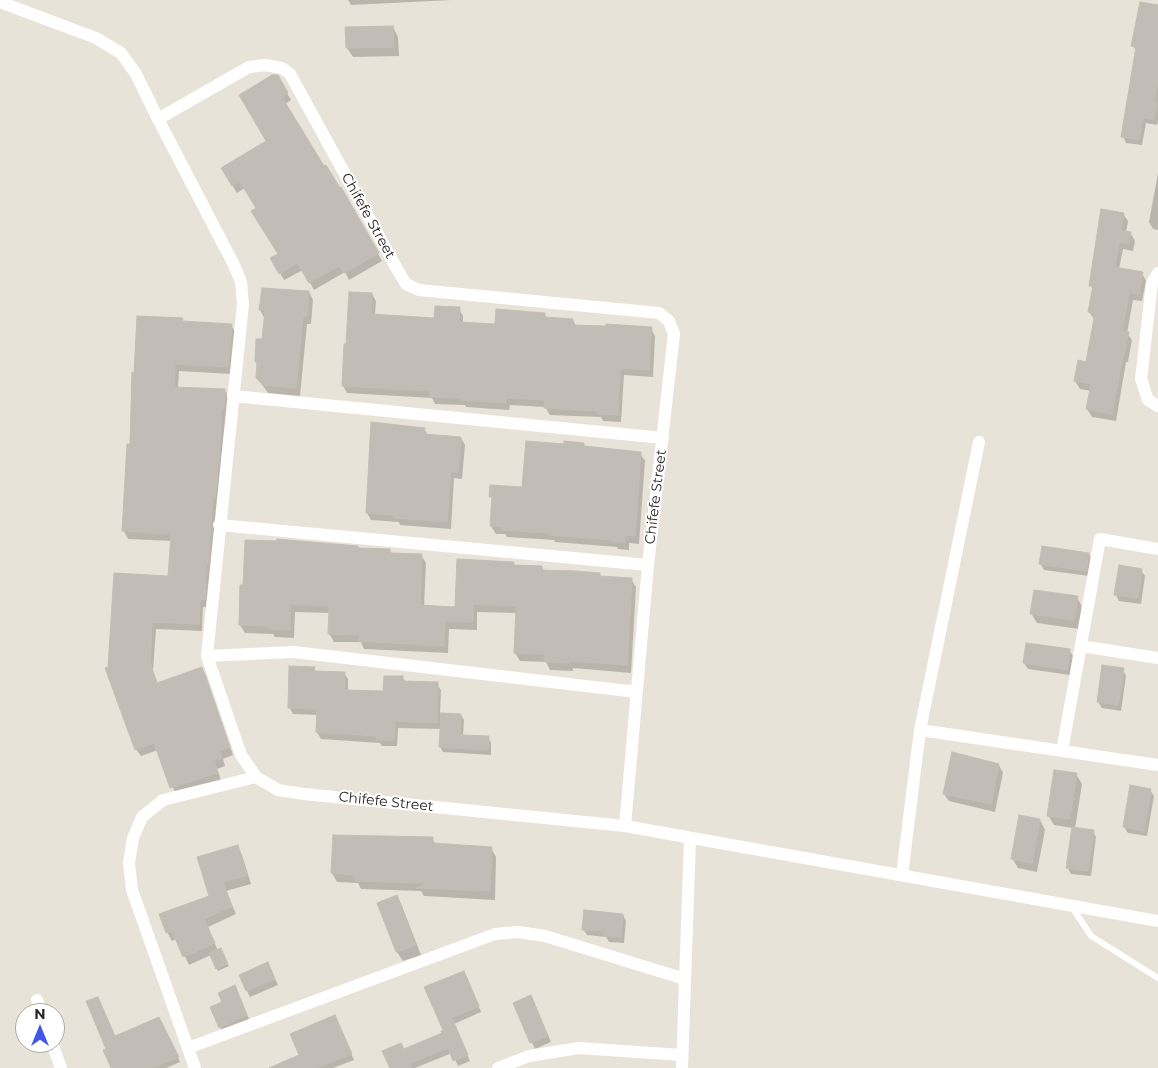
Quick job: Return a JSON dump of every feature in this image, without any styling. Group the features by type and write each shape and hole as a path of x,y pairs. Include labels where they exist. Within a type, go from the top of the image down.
{"street":[{"path":"0,2 96,38 121,53 136,74 241,282 243,304 207,656 294,652 637,692"},
{"name":"Chifefe Street","path":"158,119 249,67 264,65 282,68 290,74 406,284 419,290 659,313 669,321 674,334 648,565 625,826 278,790 256,778 241,755 207,656"},
{"path":"1158,273 1152,284 1141,379 1148,400 1158,406"},
{"path":"233,396 663,438"},
{"path":"902,875 920,730 979,442"},
{"path":"219,525 648,565"},
{"path":"1062,750 1100,539 1158,549"},
{"path":"1081,646 1158,658"},
{"path":"920,730 1158,765"},
{"path":"195,1068 132,890 129,863 133,838 142,817 163,800 256,778"},
{"path":"625,826 1158,921"},
{"path":"498,1068 529,1056 580,1048 682,1062 690,838"},
{"path":"188,1048 495,934 518,932 545,936 685,979"},
{"path":"56,1053 61,1068"}],"lane":[{"path":"1072,906 1091,936 1158,978"}],"building":[{"path":"1140,2 1158,5 1158,81 1154,103 1157,103 1154,120 1143,118 1139,140 1121,137 1136,47 1131,46"},
{"path":"393,26 394,47 346,48 345,27"},
{"path":"272,75 278,75 288,93 282,97 324,166 326,165 341,187 379,253 344,273 339,266 309,283 297,263 279,274 270,258 278,254 251,211 256,208 240,182 232,186 221,168 266,141 239,95"},
{"path":"1101,209 1124,213 1121,231 1131,232 1129,244 1119,242 1115,267 1143,272 1139,294 1129,293 1122,331 1129,332 1112,414 1086,409 1091,384 1074,381 1078,360 1086,362 1095,313 1088,312 1093,286 1089,286"},
{"path":"262,288 309,291 307,316 303,316 296,388 263,385 256,378 256,339 262,339 265,311 259,310"},
{"path":"349,292 372,293 371,314 434,318 435,306 460,307 459,322 495,324 496,309 545,313 545,317 573,319 573,325 606,326 606,324 652,327 649,370 620,368 618,415 598,414 598,411 544,408 545,400 506,398 506,403 460,400 461,398 430,397 430,391 342,386"},
{"path":"137,316 183,318 182,321 232,324 228,367 175,364 174,387 225,389 224,408 222,409 208,564 206,564 205,600 200,599 199,624 152,622 150,663 157,683 202,667 230,747 219,751 222,758 214,761 218,773 170,788 154,743 135,750 105,668 108,667 114,573 168,576 171,534 122,531 127,444 130,444 132,372 134,373"},
{"path":"371,422 425,428 424,434 461,437 458,472 451,472 447,522 395,518 395,515 366,513"},
{"path":"526,441 564,444 564,441 584,443 584,446 641,452 635,536 625,535 625,542 612,542 613,540 501,530 502,527 490,526 492,497 489,497 490,485 522,487"},
{"path":"277,539 358,546 358,548 390,549 390,553 422,554 420,605 455,607 457,559 514,562 514,565 542,566 542,570 600,573 600,576 632,578 627,665 569,661 569,663 545,662 545,654 514,653 516,606 473,604 473,622 445,621 444,646 358,641 359,635 328,634 329,606 291,604 290,630 269,629 269,626 239,625 240,585 243,585 245,540 277,541"},
{"path":"1042,546 1089,553 1086,571 1039,564"},
{"path":"1119,565 1142,569 1138,598 1114,595"},
{"path":"1034,590 1078,596 1074,620 1030,614"},
{"path":"1026,643 1070,649 1067,670 1023,663"},
{"path":"1102,665 1124,668 1118,705 1097,702"},
{"path":"289,666 315,667 314,671 345,672 344,690 383,691 384,676 403,676 403,681 438,682 437,723 395,721 394,740 377,740 377,736 316,732 317,709 288,708"},
{"path":"441,713 461,714 460,735 489,736 488,750 439,747"},
{"path":"952,752 999,764 991,804 943,794"},
{"path":"1054,770 1077,773 1070,819 1047,816"},
{"path":"1130,785 1151,789 1144,831 1123,827"},
{"path":"1019,815 1040,819 1032,863 1011,859"},
{"path":"1072,827 1094,830 1088,871 1066,868"},
{"path":"333,835 433,837 433,843 492,847 490,891 417,888 429,883 355,881 355,875 331,873"},
{"path":"238,845 247,875 223,882 232,906 204,919 215,943 183,957 172,931 166,933 159,914 209,896 197,857"},
{"path":"397,895 416,945 396,952 377,903"},
{"path":"584,910 623,914 621,937 604,936 604,931 582,930"},
{"path":"221,948 228,964 216,969 209,953"},
{"path":"268,962 275,979 246,991 239,975"},
{"path":"464,971 479,1006 452,1018 468,1055 453,1061 448,1048 410,1063 412,1068 390,1068 382,1051 401,1043 404,1049 442,1033 441,1031 443,1030 424,987"},
{"path":"235,985 247,1015 219,1028 210,1007 222,1002 218,993"},
{"path":"531,995 548,1036 530,1043 513,1003"},
{"path":"98,997 115,1036 159,1017 179,1057 152,1068 111,1068 103,1050 106,1049 86,1001"},
{"path":"335,1015 352,1054 316,1068 269,1068 299,1055 290,1034"}]}
